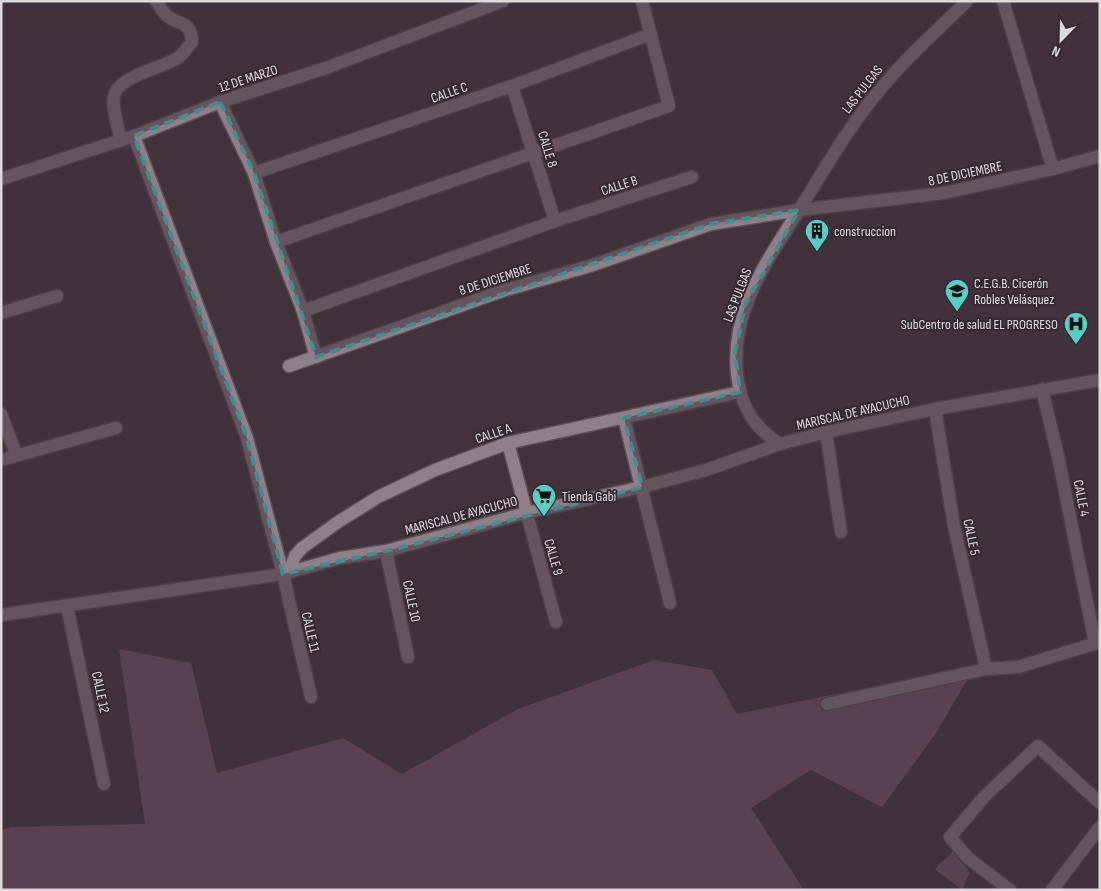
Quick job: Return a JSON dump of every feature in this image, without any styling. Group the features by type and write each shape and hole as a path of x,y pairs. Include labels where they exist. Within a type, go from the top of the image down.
{"street":[{"path":"121,140 114,110 114,96 117,88 137,75 179,57 192,42 191,32 184,23 166,16 156,1"},
{"name":"12 DE MARZO","path":"1,179 134,136 220,102 326,68 503,1"},
{"path":"276,242 669,106 642,1"},
{"name":"LAS PULGAS","path":"780,444 752,422 740,392 736,352 739,327 745,305 761,271 842,140 887,80 967,1"},
{"path":"1003,1 1053,169"},
{"name":"CALLE C","path":"254,173 512,86 651,34"},
{"name":"CALLE 8","path":"512,86 555,221"},
{"path":"220,102 254,173 276,242 303,311 316,357"},
{"name":"CALLE 11","path":"134,136 247,438 286,573 311,697"},
{"name":"8 DE DICIEMBRE","path":"289,366 505,290 590,266 711,224 799,210 944,194 1053,169 1100,156"},
{"name":"CALLE B","path":"303,311 555,221 692,177"},
{"path":"1,313 57,296"},
{"name":"MARISCAL DE AYACUCHO","path":"1,615 286,573 340,558 386,551 526,513 642,487 706,470 780,444 826,432 935,409 1100,380"},
{"name":"CALLE 4","path":"1042,389 1097,643"},
{"name":"CALLE A","path":"286,573 295,556 302,548 378,497 435,470 508,443 740,392"},
{"name":"CALLE 5","path":"935,409 954,526 986,670"},
{"path":"1,414 16,454"},
{"path":"624,418 670,603"},
{"path":"1,460 16,454 116,428"},
{"path":"826,432 841,532"},
{"name":"CALLE 9","path":"508,443 556,622"},
{"name":"CALLE 10","path":"386,551 408,657"},
{"name":"CALLE 12","path":"68,606 104,784"},
{"path":"827,704 986,670 1018,667 1097,643"},
{"path":"1010,890 968,858 950,837 984,797 1038,746 1100,803"},
{"path":"1052,890 1100,827"}],"highlighted area":[{"path":"220,102 254,173 316,357 711,224 799,210 745,305 735,352 740,392 624,418 642,487 386,551 283,574 247,438 134,136"}],"shaded area":[{"path":"119,649 191,663 217,773 343,738 402,774 518,709 654,660 712,670 737,714 975,666 937,732 882,807 811,770 751,808 804,890 1,890 1,830 11,827 145,824"},
{"path":"954,850 970,873 962,890 935,869"}],"place":[{"name":"construccion","path":"817,252"},
{"name":"C.E.G.B. Cicerón Robles Velásquez","path":"957,312"},
{"name":"SubCentro de salud EL PROGRESO","path":"1076,345"},
{"name":"Tienda Gabi","path":"544,517"}]}
